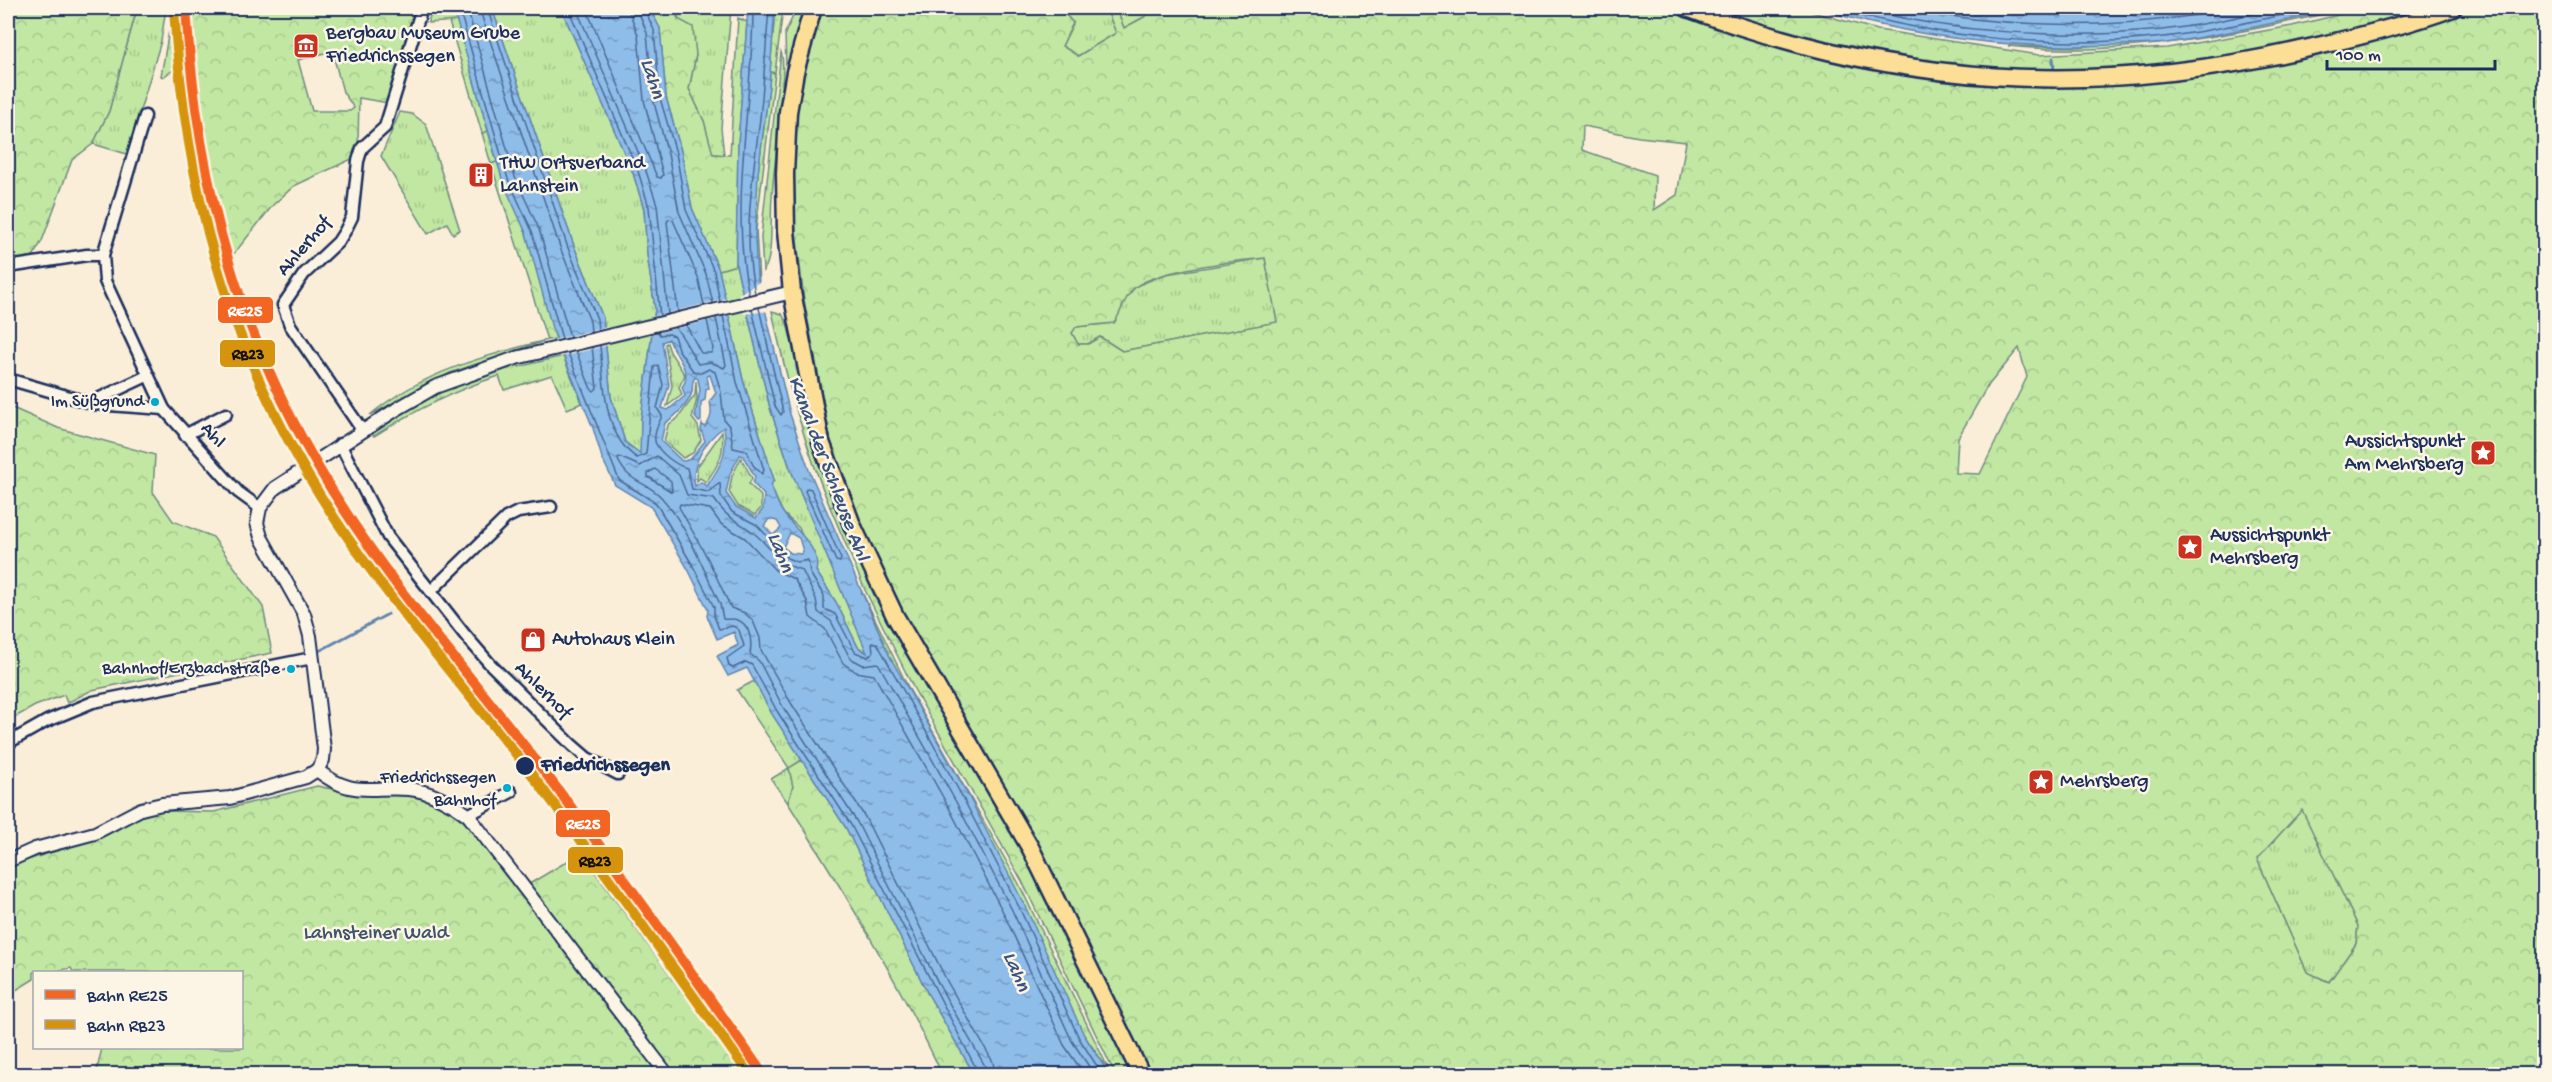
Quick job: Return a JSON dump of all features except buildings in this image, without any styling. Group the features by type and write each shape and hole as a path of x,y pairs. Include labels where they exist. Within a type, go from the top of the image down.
{"main road":[{"path":"813,8 795,72 788,112 785,174 786,293 821,442 852,525 895,616 1031,849 1141,1074"},
{"path":"1686,8 1740,28 1863,60 1990,78 2055,80 2130,77 2266,58 2387,29 2453,8"}],"street":[{"name":"Ahlerhof","path":"362,430 290,325 283,305 304,274 338,242 352,217 358,161 362,148 385,127 422,8"},
{"name":"Ahl","path":"145,116 103,255 105,280 164,409 238,492 260,508"},
{"path":"8,267 87,255 103,255"},
{"path":"8,861 35,849 95,833 141,809 162,804 230,798 306,777 317,770 323,760 324,749 304,614 261,537 257,523 260,508 275,488 362,430 435,387 516,358 786,293"},
{"path":"94,404 100,398 147,376"},
{"path":"8,379 94,404 164,409"},
{"path":"185,435 226,414"},
{"name":"Ahlerhof","path":"340,444 384,530 490,664 541,716 587,758 618,774"},
{"path":"431,591 506,518 518,512 551,507"},
{"path":"8,743 47,721 93,702 312,658"},
{"path":"317,770 344,787 374,791 410,789 438,798 468,815 588,976 667,1074"},
{"path":"468,815 511,792"}],"green space":[{"path":"8,8 137,8 109,111 93,144 72,160 42,241 28,265 8,267"},
{"path":"137,8 166,8 161,41 127,154 93,144 109,111"},
{"path":"191,8 417,8 388,103 359,98 358,144 354,158 294,186 273,205 233,255 205,156 197,107","holes":["332,51 343,92 354,108 350,111 312,111 298,60"]},
{"path":"432,8 453,8 457,21 428,23"},
{"path":"492,8 561,8 633,173 644,209 647,254 655,309 641,419 641,454 625,442 611,397 603,318 574,246"},
{"path":"649,8 674,8 678,19 693,27 696,55 689,89 704,121 713,154 730,155 738,18 747,22 738,144 736,265 719,270 692,208 681,151 666,97 660,29"},
{"path":"674,8 731,8 721,128 724,155 712,154 704,121 689,89 696,55"},
{"path":"775,8 783,8 775,73 770,72"},
{"path":"797,8 805,8 786,69 785,33"},
{"path":"821,8 1060,8 1073,23 1062,46 1078,56 1116,33 1106,8 1116,8 1124,28 1146,16 1144,8 1663,8 1762,43 1818,58 1921,77 2030,86 2080,87 2194,78 2245,70 2443,19 2472,8 2544,8 2544,1074 1148,1074 878,570 835,463 804,300 792,197 796,106","holes":["1583,126 1639,137 1686,142 1677,195 1654,210 1655,175 1582,150","1265,258 1277,322 1122,351 1100,337 1088,344 1078,344 1072,333 1076,327 1114,323 1130,292 1145,282 1177,271","2019,348 2027,377 1980,474 1956,473 1958,438 1987,387","2302,810 2358,926 2356,944 2329,982 2307,972 2257,859"]},
{"path":"1060,8 1106,8 1116,33 1078,56 1062,46 1073,23"},
{"path":"1116,8 1144,8 1146,16 1124,28"},
{"path":"1704,8 1797,8 1878,30 2039,55 2167,48 2292,26 2367,8 2430,8 2326,38 2194,64 2053,73 1936,64 1812,42"},
{"path":"2350,8 2223,35 2137,46 2051,49 2008,46 2079,47"},
{"path":"172,13 176,68 163,77 161,76"},
{"path":"457,21 488,131 482,133 449,22"},
{"path":"781,52 783,77 772,197 770,248 769,258 763,271 761,237"},
{"path":"770,72 775,73 756,229 759,283 755,258 755,205"},
{"path":"400,112 412,114 426,124 460,230 453,234 447,223 428,234 381,156"},
{"path":"488,131 497,162 491,164 482,133"},
{"path":"497,162 526,233 556,339 547,340 491,164"},
{"path":"1265,258 1278,322 1122,351 1100,337 1088,344 1078,344 1072,333 1075,327 1105,324 1136,286 1166,274"},
{"path":"736,265 770,408 790,468 868,653 858,647 836,602 816,571 799,528 783,513 770,485 774,480 743,380 719,270"},
{"path":"772,311 782,314 787,323 817,448 844,516 834,506 830,507 812,459 783,361"},
{"path":"547,340 450,373 370,415 389,400 410,388 454,367"},
{"path":"667,343 685,375 679,387 682,395 667,406 672,386 665,344"},
{"path":"563,356 582,403 567,409 552,375 504,390 499,376 435,402 374,436 370,432 429,397 459,383 517,364 519,367"},
{"path":"696,381 697,399 692,418 698,426 701,440 693,453 683,458 664,441 668,425 678,418 695,395"},
{"path":"8,406 58,428 155,455 153,492 173,521 213,537 263,607 272,653 92,690 67,703 64,695 35,706 8,721"},
{"path":"722,432 723,446 718,464 706,482 700,478 697,481 697,467"},
{"path":"741,458 752,478 749,484 761,496 761,508 755,515 738,506 729,492 732,476"},
{"path":"834,506 844,516 1023,846 1135,1074 1115,1074 1022,881 914,689 865,590 830,507"},
{"path":"861,590 909,689 1018,882 1111,1074 1084,1035 889,655"},
{"path":"754,681 802,760 789,768 737,690"},
{"path":"802,760 846,828 928,994 974,1074 942,1074 889,970 788,803 793,787 789,768"},
{"path":"789,768 793,786 788,803 771,779"},
{"name":"Lahnsteiner Wald","path":"317,786 369,794 408,792 443,805 458,816 485,844 521,889 581,853 742,1074 96,1074 102,1049 243,1049 243,971 72,971 71,968 57,971 33,971 33,980 8,995 8,866 95,839 140,816 161,811 214,812"},
{"path":"2302,809 2358,926 2356,944 2329,982 2307,972 2257,859"}],"water":[{"name":"Lahn","path":"453,8 492,8 574,246 603,318 611,397 625,442 640,454 641,419 655,309 647,254 644,209 633,173 561,8 649,8 660,28 666,97 681,151 692,208 719,270 743,380 774,480 771,485 782,511 811,546 817,563 816,571 836,602 858,647 867,653 790,468 770,408 736,265 738,144 748,8 775,8 769,86 758,174 755,239 757,276 790,414 809,470 889,655 968,795 1024,904 1084,1035 1109,1074 974,1074 928,994 846,828 772,714 747,668 728,676 717,656 738,645 734,632 717,639 707,616 708,610 688,569 651,507 615,485 602,458 593,428 552,328 526,233 503,182","holes":["669,339 686,375 682,387 685,396 668,410 662,408 669,385 662,342","710,375 716,393 710,401 709,421 705,427 702,424 701,430 705,441 690,459 682,461 661,441 665,423 685,406 692,392 695,377 698,379 700,390 695,417 699,422 701,421 701,402 705,400 706,389 709,388 707,376","724,427 723,458 707,486 701,482 695,486 697,461 711,438","740,455 743,456 755,477 753,483 764,495 763,509 756,518 736,507 726,493 730,474","769,519 777,521 781,528 773,535 764,526","790,533 799,538 803,551 801,554 791,553 783,547"]},
{"path":"1815,8 2346,8 2167,43 2074,46 1999,43 1925,34"}],"pier":[{"path":"761,281 769,311 744,314 739,294"},
{"path":"728,298 732,315 649,335 651,317"},
{"path":"607,327 609,345 560,357 553,340"}],"waterway":[{"path":"2053,58 2054,70"},
{"path":"321,650 388,614"}],"rail line":[{"name":"RE25","path":"186,8 192,79 202,148 216,214 234,279 257,342 284,404 317,465 376,556 592,835 763,1074"},
{"name":"RB23","path":"174,9 180,81 190,151 205,219 223,286 246,350 275,414 309,476 348,538 412,624 552,801 749,1074"}],"place":[{"name":"Bergbau Museum Grube Friedrichssegen","path":"306,46"},
{"name":"THW Ortsverband Lahnstein","path":"481,175"},
{"name":"Im Süßgrund","path":"155,402"},
{"name":"Aussichtspunkt Am Mehrsberg","path":"2483,453"},
{"name":"Aussichtspunkt Mehrsberg","path":"2190,547"},
{"name":"Autohaus Klein","path":"533,640"},
{"name":"Bahnhof/Erzbachstraße","path":"291,669"},
{"name":"Friedrichssegen","path":"525,766"},
{"name":"Mehrsberg","path":"2041,782"},
{"name":"Friedrichssegen Bahnhof","path":"507,788"}],"water label":[{"name":"Kanal der Schleuse Ahl","path":"827,469"}]}
